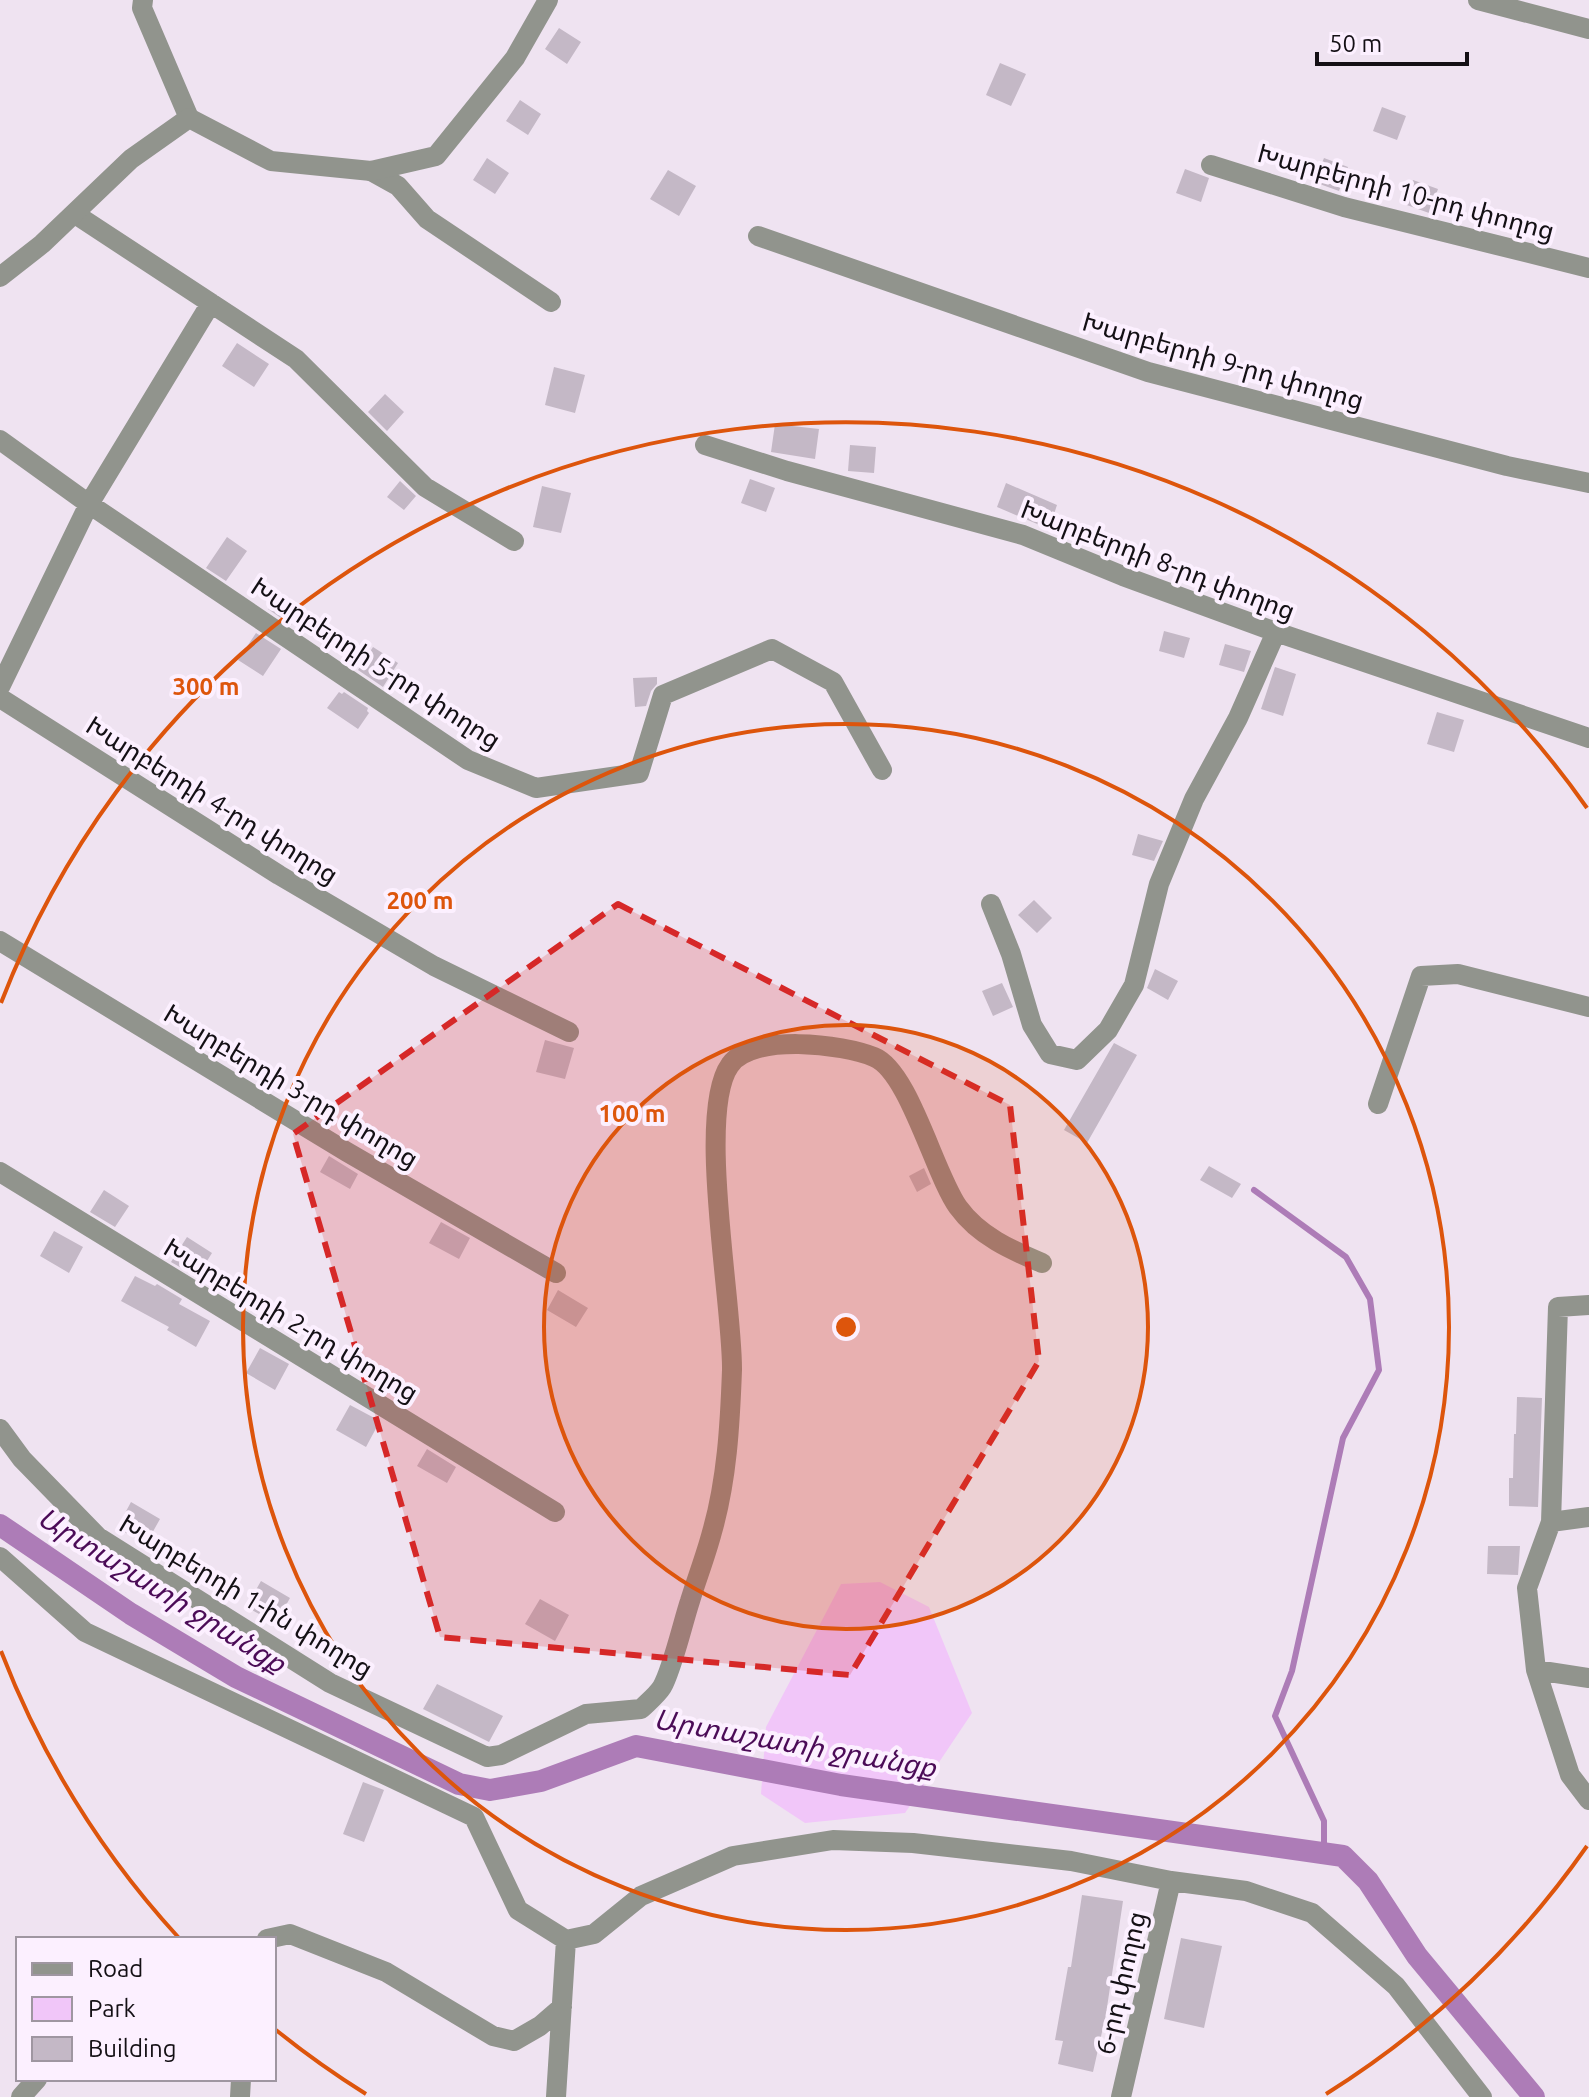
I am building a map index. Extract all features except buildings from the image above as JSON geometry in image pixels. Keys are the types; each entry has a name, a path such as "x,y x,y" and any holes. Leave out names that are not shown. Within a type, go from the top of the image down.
{"street":[{"path":"143,0 142,8 189,118 271,161 371,171 436,156 515,58 548,0"},
{"path":"1478,0 1589,29"},
{"path":"0,277 42,244 131,159 189,118"},
{"name":"Խարբերդի 10-րդ փողոց","path":"1211,165 1344,207 1589,268"},
{"path":"371,171 398,186 427,219 551,302"},
{"path":"75,214 296,359 425,487 514,541"},
{"name":"Խարբերդի 9-րդ փողոց","path":"758,236 1148,372 1507,466 1589,483"},
{"path":"0,687 89,504 211,303"},
{"name":"Խարբերդի 5-րդ փողոց","path":"0,440 89,504 468,760 536,788 639,773 663,695 772,649 833,682 882,770"},
{"name":"Խարբերդի 8-րդ փողոց","path":"705,445 787,471 1023,535 1123,576 1276,632 1589,738"},
{"path":"991,904 1011,954 1032,1025 1050,1054 1077,1060 1108,1030 1134,985 1165,870 1194,799 1238,718 1276,632"},
{"name":"Խարբերդի 4-րդ փողոց","path":"0,698 279,875 421,958 569,1032"},
{"name":"Խարբերդի 3-րդ փողոց","path":"0,941 347,1152 556,1273"},
{"path":"1378,1104 1421,976 1458,974 1589,1007"},
{"name":"Խարբերդի 1-ին փողոց","path":"0,1429 22,1459 98,1537 330,1683 487,1757 501,1755 586,1714 637,1711 662,1687 713,1529 725,1462 732,1365 716,1140 720,1087 730,1063 756,1050 788,1043 871,1055 884,1061 898,1078 937,1167 959,1208 989,1237 1012,1251 1042,1263"},
{"name":"Խարբերդի 2-րդ փողոց","path":"0,1172 555,1512"},
{"path":"1589,1305 1558,1307 1551,1522 1527,1588 1536,1670 1570,1775 1589,1800"},
{"path":"1551,1522 1589,1517"},
{"path":"0,1557 85,1632 474,1817 518,1910 566,1940 594,1934 641,1896 733,1856 833,1840 913,1843 1071,1861 1171,1881 1246,1891 1312,1913 1396,1986 1481,2097"},
{"path":"1536,1670 1589,1678"},
{"name":"6-րդ փողոց","path":"1121,2097 1171,1881"},
{"path":"276,1937 290,1934 386,1972 493,2036 514,2041 540,2026 562,2007"},
{"path":"556,2097 566,1940"},
{"path":"21,2097 35,2081"}],"highlighted area":[{"path":"618,904 1010,1105 1039,1361 850,1675 440,1637 293,1134"}],"green space":[{"path":"880,1582 929,1607 972,1713 905,1813 805,1823 761,1794 766,1727 841,1584"}],"waterway":[{"path":"1254,1190 1346,1257 1370,1299 1379,1370 1343,1438 1292,1671 1275,1716 1324,1821 1324,1853"},
{"name":"Արտաշատի ջրանցք","path":"0,1525 131,1614 236,1677 459,1784 490,1790 541,1781 636,1746 841,1785 1343,1856 1368,1881 1417,1956 1534,2097"}]}
